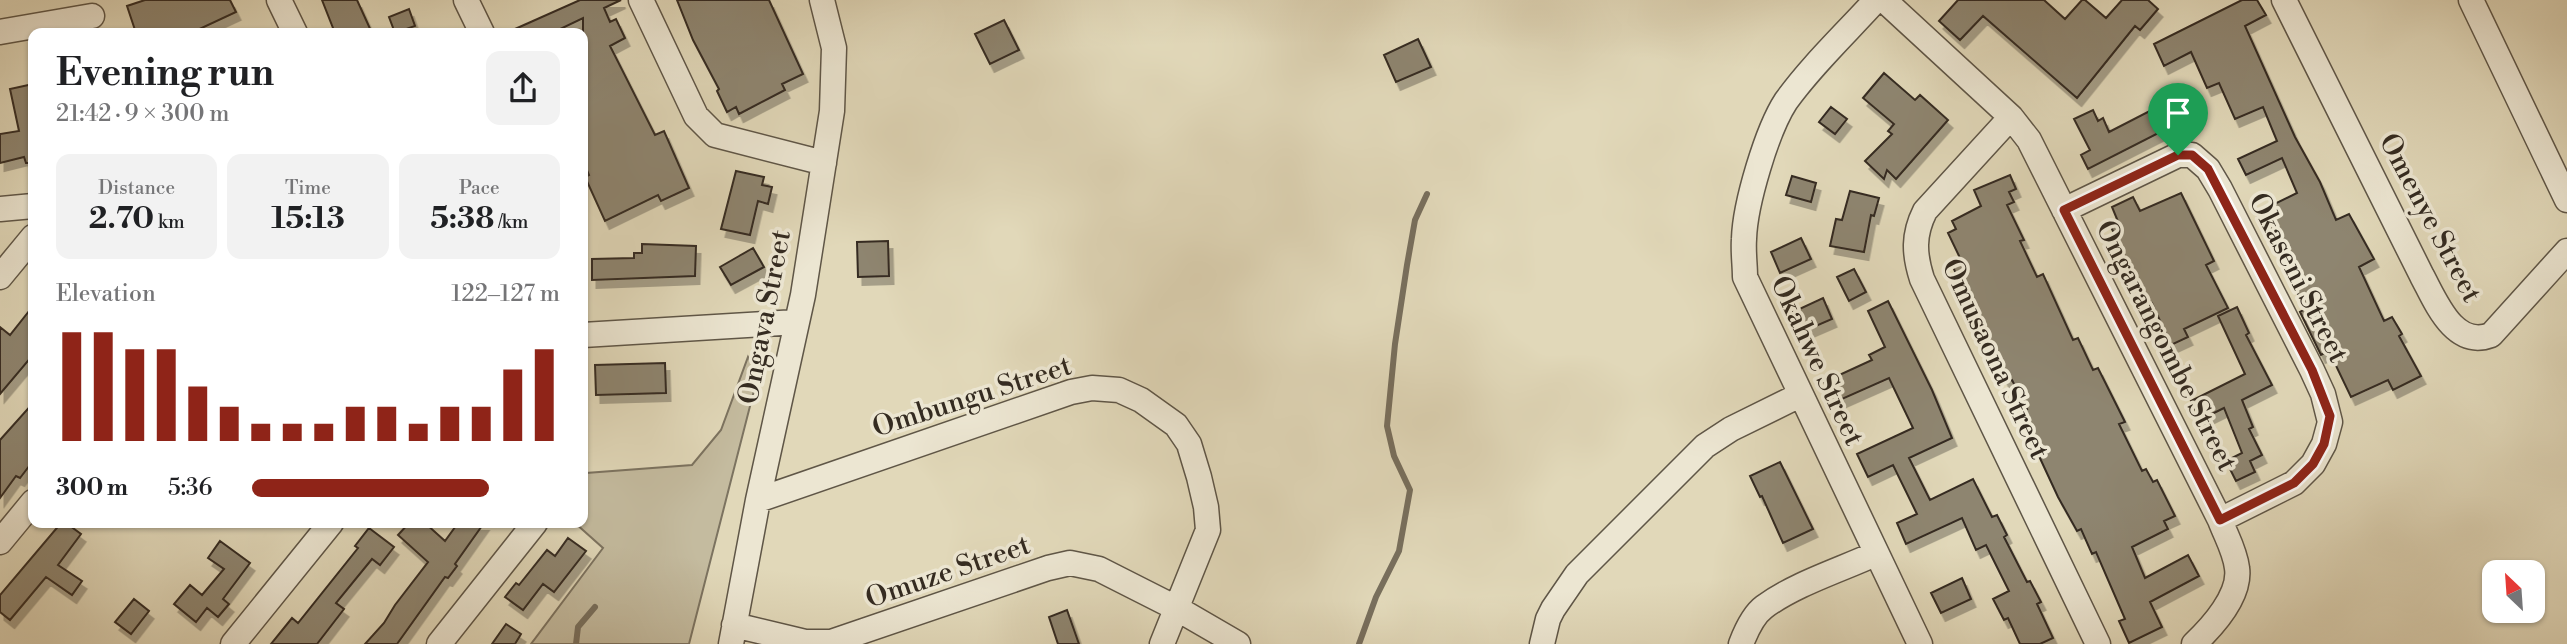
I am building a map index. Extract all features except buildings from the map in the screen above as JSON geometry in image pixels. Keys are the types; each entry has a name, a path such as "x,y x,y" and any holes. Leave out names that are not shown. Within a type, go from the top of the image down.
{"street":[{"path":"279,0 293,28"},
{"path":"466,0 480,28"},
{"path":"641,0 696,116 704,126 715,135 824,163"},
{"name":"Ongava Street","path":"732,635 797,322 832,111 834,48 822,0"},
{"name":"Okahwe Street","path":"1876,0 1784,104 1759,165 1744,237 1745,277 1920,644"},
{"name":"Ongarangombe Street","path":"1884,0 2011,117 2029,140 2220,520 2234,552 2238,571 2234,591 2194,644"},
{"name":"Omenye Street","path":"2284,0 2422,276 2443,314 2459,331 2470,337 2491,335 2567,251"},
{"path":"2470,0 2567,200"},
{"path":"0,32 92,16"},
{"name":"Omusaona Street","path":"2011,117 1924,211 1917,225 1915,258 1922,279 2098,644"},
{"name":"Okaseni Street","path":"2064,210 2165,160 2178,155 2192,155 2208,169 2220,189 2312,370 2330,416 2324,444 2313,464 2294,483 2220,520"},
{"path":"0,209 28,206"},
{"path":"0,277 28,243"},
{"path":"588,335 797,322"},
{"name":"Ombungu Street","path":"758,500 1071,393 1092,388 1119,390 1141,400 1176,425 1189,444 1206,507 1208,530 1163,644"},
{"path":"1542,644 1553,609 1577,574 1705,446 1731,429 1800,396"},
{"path":"0,542 28,508"},
{"path":"233,644 327,528"},
{"path":"439,644 531,528"},
{"path":"1741,644 1748,626 1762,608 1875,554"},
{"name":"Omuze Street","path":"732,635 831,642 1048,568 1070,563 1098,569 1176,608 1238,644"}],"shaded area":[{"path":"748,357 758,375 689,644 531,644 603,548 581,528 588,528 588,473 692,465 721,430"}],"waterway":[{"path":"1359,644 1376,597 1399,551 1410,490 1394,456 1387,426 1395,344 1407,265 1415,220 1427,194"},
{"path":"576,644 578,627 595,607"}],"route":[{"path":"2178,155 2192,155 2208,169 2220,189 2312,370 2330,416 2324,444 2313,464 2294,483 2220,520 2064,210 2178,155"}]}
